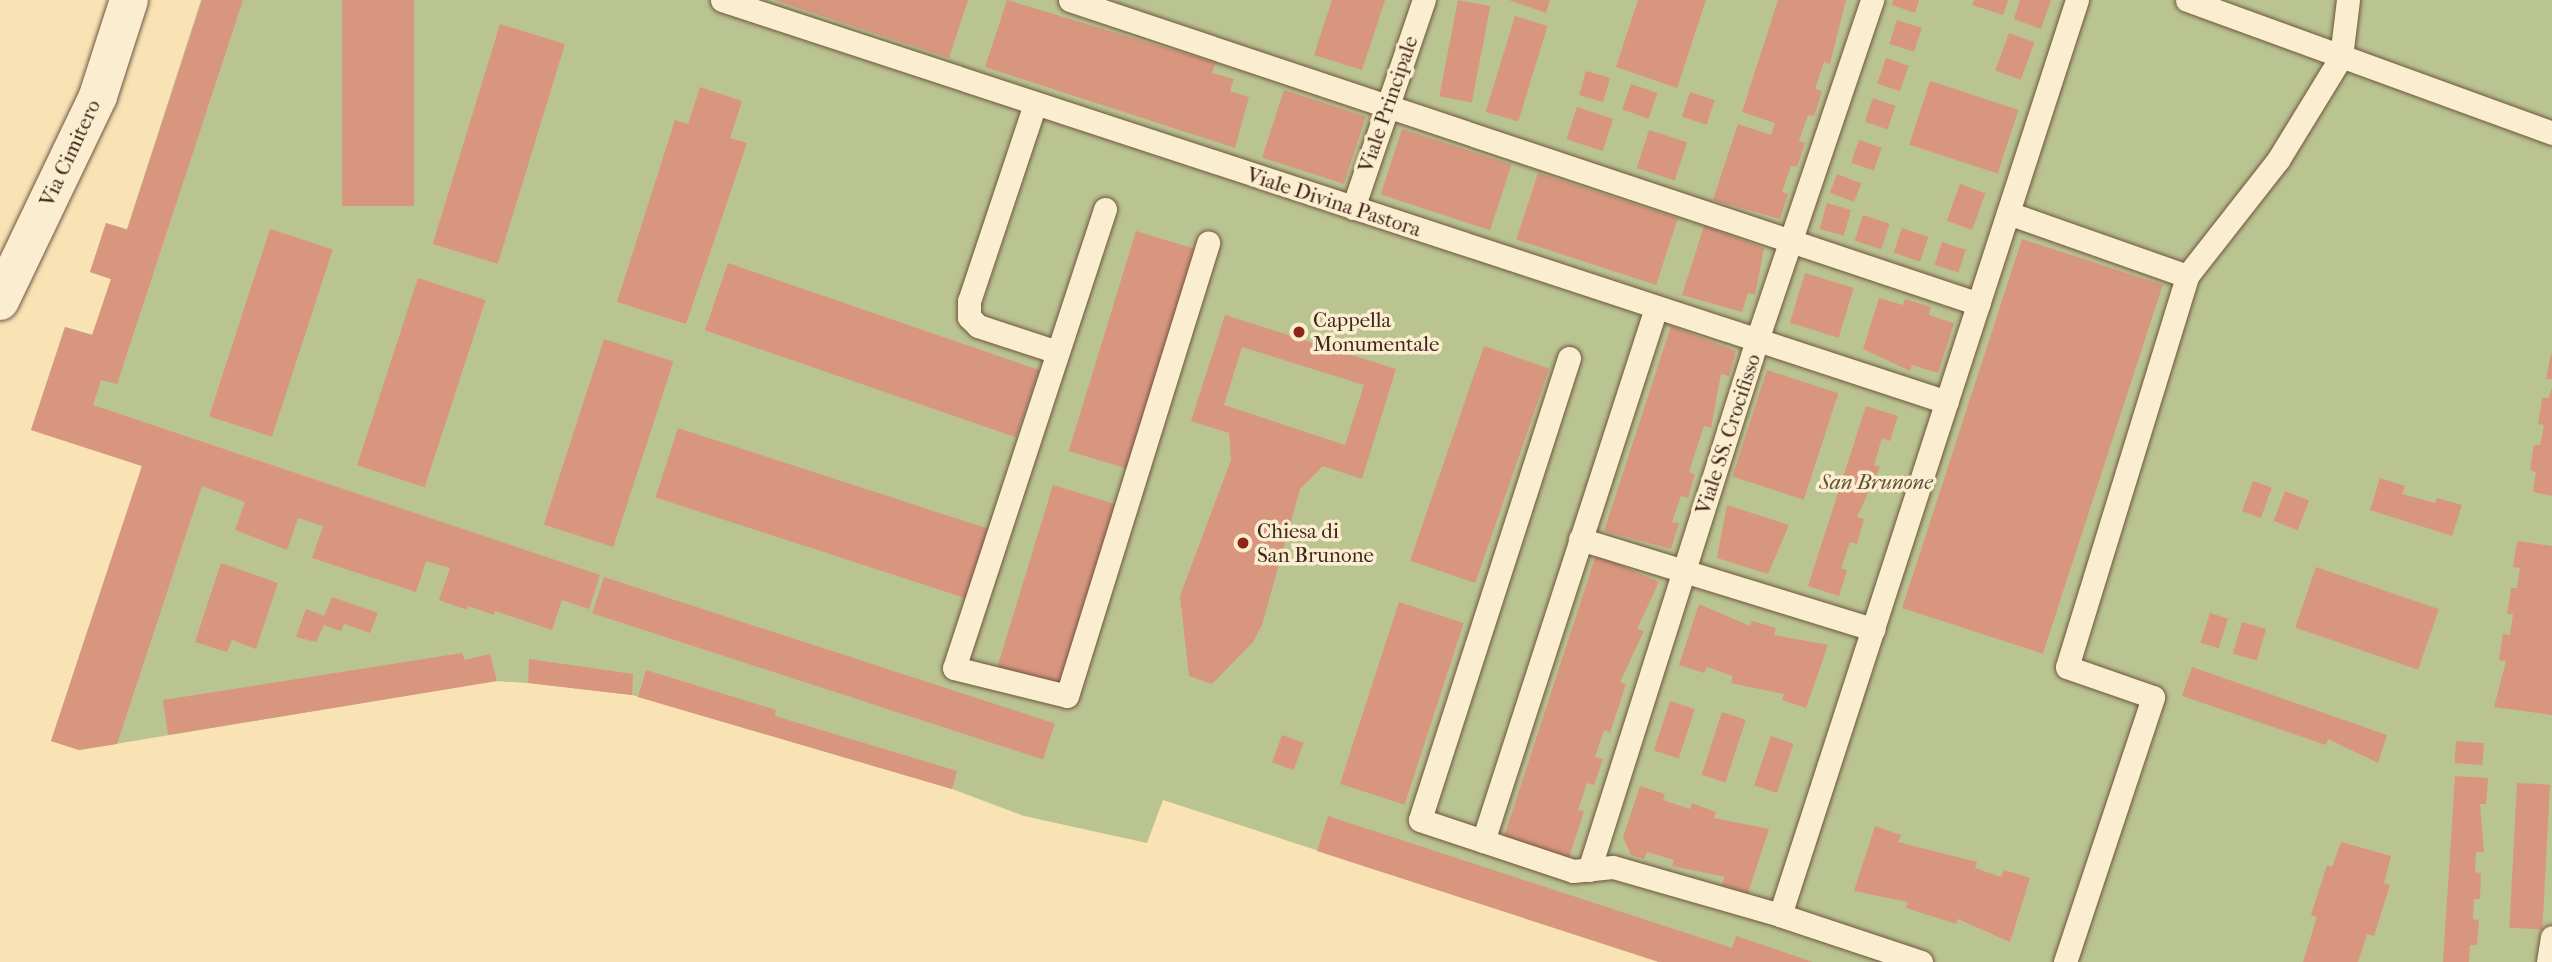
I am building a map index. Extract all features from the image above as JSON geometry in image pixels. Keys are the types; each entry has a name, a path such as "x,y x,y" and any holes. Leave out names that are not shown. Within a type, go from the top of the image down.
{"street":[{"name":"Via Cimitero","path":"0,300 98,96 129,0"}],"lane":[{"name":"Viale Divina Pastora","path":"722,0 1947,402"},
{"path":"1070,0 1979,304"},
{"name":"Viale Principale","path":"1353,208 1424,0"},
{"name":"Viale SS. Crocifisso","path":"1589,870 1757,340 1872,0"},
{"path":"1780,915 2077,0"},
{"path":"2187,0 2552,132"},
{"path":"2065,962 2153,697 2067,667 2187,276 2278,159 2341,57 2348,0"},
{"path":"1035,104 969,301 969,317 978,326 1057,352"},
{"path":"1105,209 954,667 1067,696 1208,242"},
{"path":"2008,214 2187,276"},
{"path":"1483,841 1656,307"},
{"path":"1569,358 1420,820 1573,871 1613,867 1780,915 1921,962"},
{"path":"1580,539 1873,629"},
{"path":"2548,962 2552,937"}],"green space":[{"name":"San Brunone","path":"201,0 2552,0 2552,962 1659,962 1163,800 1147,843 1024,816 952,789 632,695 528,683 496,681 79,750 51,741 142,466 31,430 65,327 93,335 111,279 90,272 106,223 127,229"}],"building":[{"path":"202,0 243,0 117,384 101,380 93,405 600,575 589,609 562,600 552,630 495,611 494,615 468,606 467,610 439,600 450,568 426,561 416,592 312,558 323,526 298,518 287,550 235,530 245,502 202,486 117,744 79,750 51,741 142,466 31,430 65,327 92,335 111,279 90,272 106,223 127,230"},
{"path":"342,0 414,0 414,206 342,206"},
{"path":"774,0 968,0 949,58"},
{"path":"1007,0 1216,63 1212,73 1234,79 1230,91 1249,97 1235,148 985,67"},
{"path":"1332,0 1385,0 1362,70 1314,55"},
{"path":"1458,0 1490,6 1472,102 1439,96"},
{"path":"1509,0 1550,0 1546,13"},
{"path":"1638,0 1706,0 1677,88 1616,67"},
{"path":"1778,0 1846,0 1830,64 1824,62 1815,89 1822,91 1814,116 1808,115 1799,141 1805,143 1797,167 1791,166 1782,192 1788,194 1780,219 1713,200 1738,124 1771,135 1775,123 1742,112"},
{"path":"1893,0 1919,0 1915,13 1892,5"},
{"path":"1974,0 2008,0 2003,15 1972,5"},
{"path":"2020,0 2051,0 2041,29 2014,19"},
{"path":"1515,16 1548,26 1518,122 1486,112"},
{"path":"1897,20 1922,28 1914,52 1889,44"},
{"path":"500,24 565,44 498,264 433,244"},
{"path":"2009,33 2034,42 2021,80 1995,71"},
{"path":"1886,58 1909,66 1900,91 1877,84"},
{"path":"1586,71 1610,78 1603,102 1579,95"},
{"path":"1930,81 2018,110 1998,173 1909,145"},
{"path":"1631,84 1657,93 1649,119 1622,110"},
{"path":"700,87 742,101 730,138 747,143 686,324 617,302 675,120 688,124"},
{"path":"1284,90 1366,117 1344,184 1262,158"},
{"path":"1690,92 1715,100 1707,125 1682,117"},
{"path":"1873,98 1896,106 1888,129 1865,122"},
{"path":"1577,107 1613,119 1603,151 1566,139"},
{"path":"1402,129 1511,165 1490,230 1381,195"},
{"path":"1649,130 1687,142 1675,180 1637,168"},
{"path":"1859,140 1882,148 1874,171 1851,163"},
{"path":"1538,173 1678,218 1656,285 1516,240"},
{"path":"1837,174 1861,183 1854,202 1830,193"},
{"path":"1960,184 1985,193 1972,230 1947,221"},
{"path":"1827,203 1851,210 1844,236 1820,229"},
{"path":"1863,215 1890,224 1881,249 1855,241"},
{"path":"1704,226 1764,248 1755,295 1748,293 1742,312 1682,295"},
{"path":"1902,228 1928,237 1920,262 1894,253"},
{"path":"270,229 333,249 272,437 209,416"},
{"path":"1136,231 1200,251 1133,471 1069,451"},
{"path":"2022,239 2163,285 2043,654 1902,608"},
{"path":"1942,242 1966,250 1958,273 1935,265"},
{"path":"728,263 1039,370 1016,437 705,330"},
{"path":"1805,273 1854,288 1839,338 1790,323"},
{"path":"418,278 486,300 425,487 357,465"},
{"path":"1879,298 1903,305 1905,299 1931,307 1929,315 1954,323 1938,373 1912,365 1910,371 1863,349"},
{"name":"Chiesa di San Brunone","path":"1225,315 1396,369 1362,479 1323,466 1300,489 1262,625 1253,642 1212,684 1189,676 1180,596 1231,460 1229,433 1191,421","holes":["1242,347 1364,385 1345,445 1224,405"]},
{"path":"1671,326 1736,351 1729,376 1721,374 1711,428 1704,426 1689,472 1695,474 1688,498 1681,496 1672,522 1679,523 1671,549 1604,531"},
{"path":"604,339 673,362 613,547 544,524"},
{"path":"1484,346 1549,368 1475,583 1410,561"},
{"path":"2551,354 2552,379 2546,379"},
{"path":"1767,370 1838,393 1804,500 1732,477"},
{"path":"2551,389 2552,496 2533,492 2536,472 2530,470 2534,445 2540,445 2544,425 2538,424 2542,398 2549,398"},
{"path":"1866,406 1898,416 1890,441 1882,438 1874,465 1880,467 1857,517 1864,519 1857,544 1850,542 1841,568 1847,570 1839,596 1808,586"},
{"path":"678,428 990,529 967,599 655,497"},
{"path":"2380,478 2405,486 2402,494 2435,503 2437,498 2462,505 2452,536 2370,510"},
{"path":"2253,481 2272,488 2261,518 2242,511"},
{"path":"1053,485 1123,506 1066,694 996,672"},
{"path":"2285,491 2309,500 2298,530 2274,521"},
{"path":"1727,505 1789,525 1768,574 1717,558"},
{"path":"2517,541 2552,546 2552,715 2494,707 2506,661 2499,660 2503,634 2510,635 2513,614 2507,614 2511,588 2517,588 2520,568 2513,567"},
{"path":"1596,555 1659,582 1637,629 1644,631 1620,682 1626,684 1610,733 1604,730 1595,757 1603,759 1594,785 1587,783 1578,810 1584,811 1569,858 1504,837"},
{"path":"221,563 278,583 256,649 232,640 227,652 195,642"},
{"path":"2316,567 2439,609 2418,670 2295,628"},
{"path":"604,577 1055,723 1043,760 592,613"},
{"path":"332,597 378,613 370,633 344,624 341,631 324,625 316,642 296,637 306,609 324,616"},
{"path":"1399,602 1464,623 1405,805 1340,784"},
{"path":"1699,604 1750,626 1752,621 1776,628 1774,635 1828,645 1806,708 1782,700 1784,694 1731,683 1733,676 1707,667 1704,673 1679,665"},
{"path":"2210,613 2228,619 2218,648 2200,642"},
{"path":"2242,622 2266,629 2257,661 2233,654"},
{"path":"462,653 465,660 490,654 497,681 168,735 163,700"},
{"path":"529,659 633,674 632,695 528,683"},
{"path":"2192,667 2387,735 2378,763 2328,739 2326,745 2182,696"},
{"path":"646,670 776,710 775,716 957,771 952,789 638,697"},
{"path":"1670,701 1695,709 1679,758 1654,750"},
{"path":"1722,712 1746,720 1725,782 1702,775"},
{"path":"1282,735 1304,743 1294,770 1272,762"},
{"path":"1771,736 1794,744 1777,793 1754,785"},
{"path":"2456,741 2484,743 2482,765 2454,763"},
{"path":"2455,776 2488,778 2486,804 2480,804 2484,852 2476,852 2475,872 2481,873 2480,899 2474,899 2473,919 2479,920 2477,945 2470,945 2469,962 2443,962"},
{"path":"2517,783 2550,785 2542,930 2509,928"},
{"path":"1640,786 1665,794 1663,800 1690,809 1692,803 1716,812 1714,818 1769,829 1748,893 1722,885 1725,877 1672,866 1674,860 1647,852 1644,859 1631,855 1623,837"},
{"path":"1328,816 1732,948 1736,936 1813,962 1659,962 1317,851"},
{"path":"1875,826 1901,835 1898,842 1977,862 1975,868 2001,877 2004,870 2030,878 2010,942 1958,919 1956,924 1906,908 1908,902 1854,891"},
{"path":"2341,842 2391,856 2384,883 2390,885 2374,936 2367,934 2358,962 2303,962 2317,917 2311,915 2327,865 2332,867"}],"place":[{"name":"Cappella Monumentale","path":"1299,332"},
{"name":"Chiesa di San Brunone","path":"1243,543"}]}
